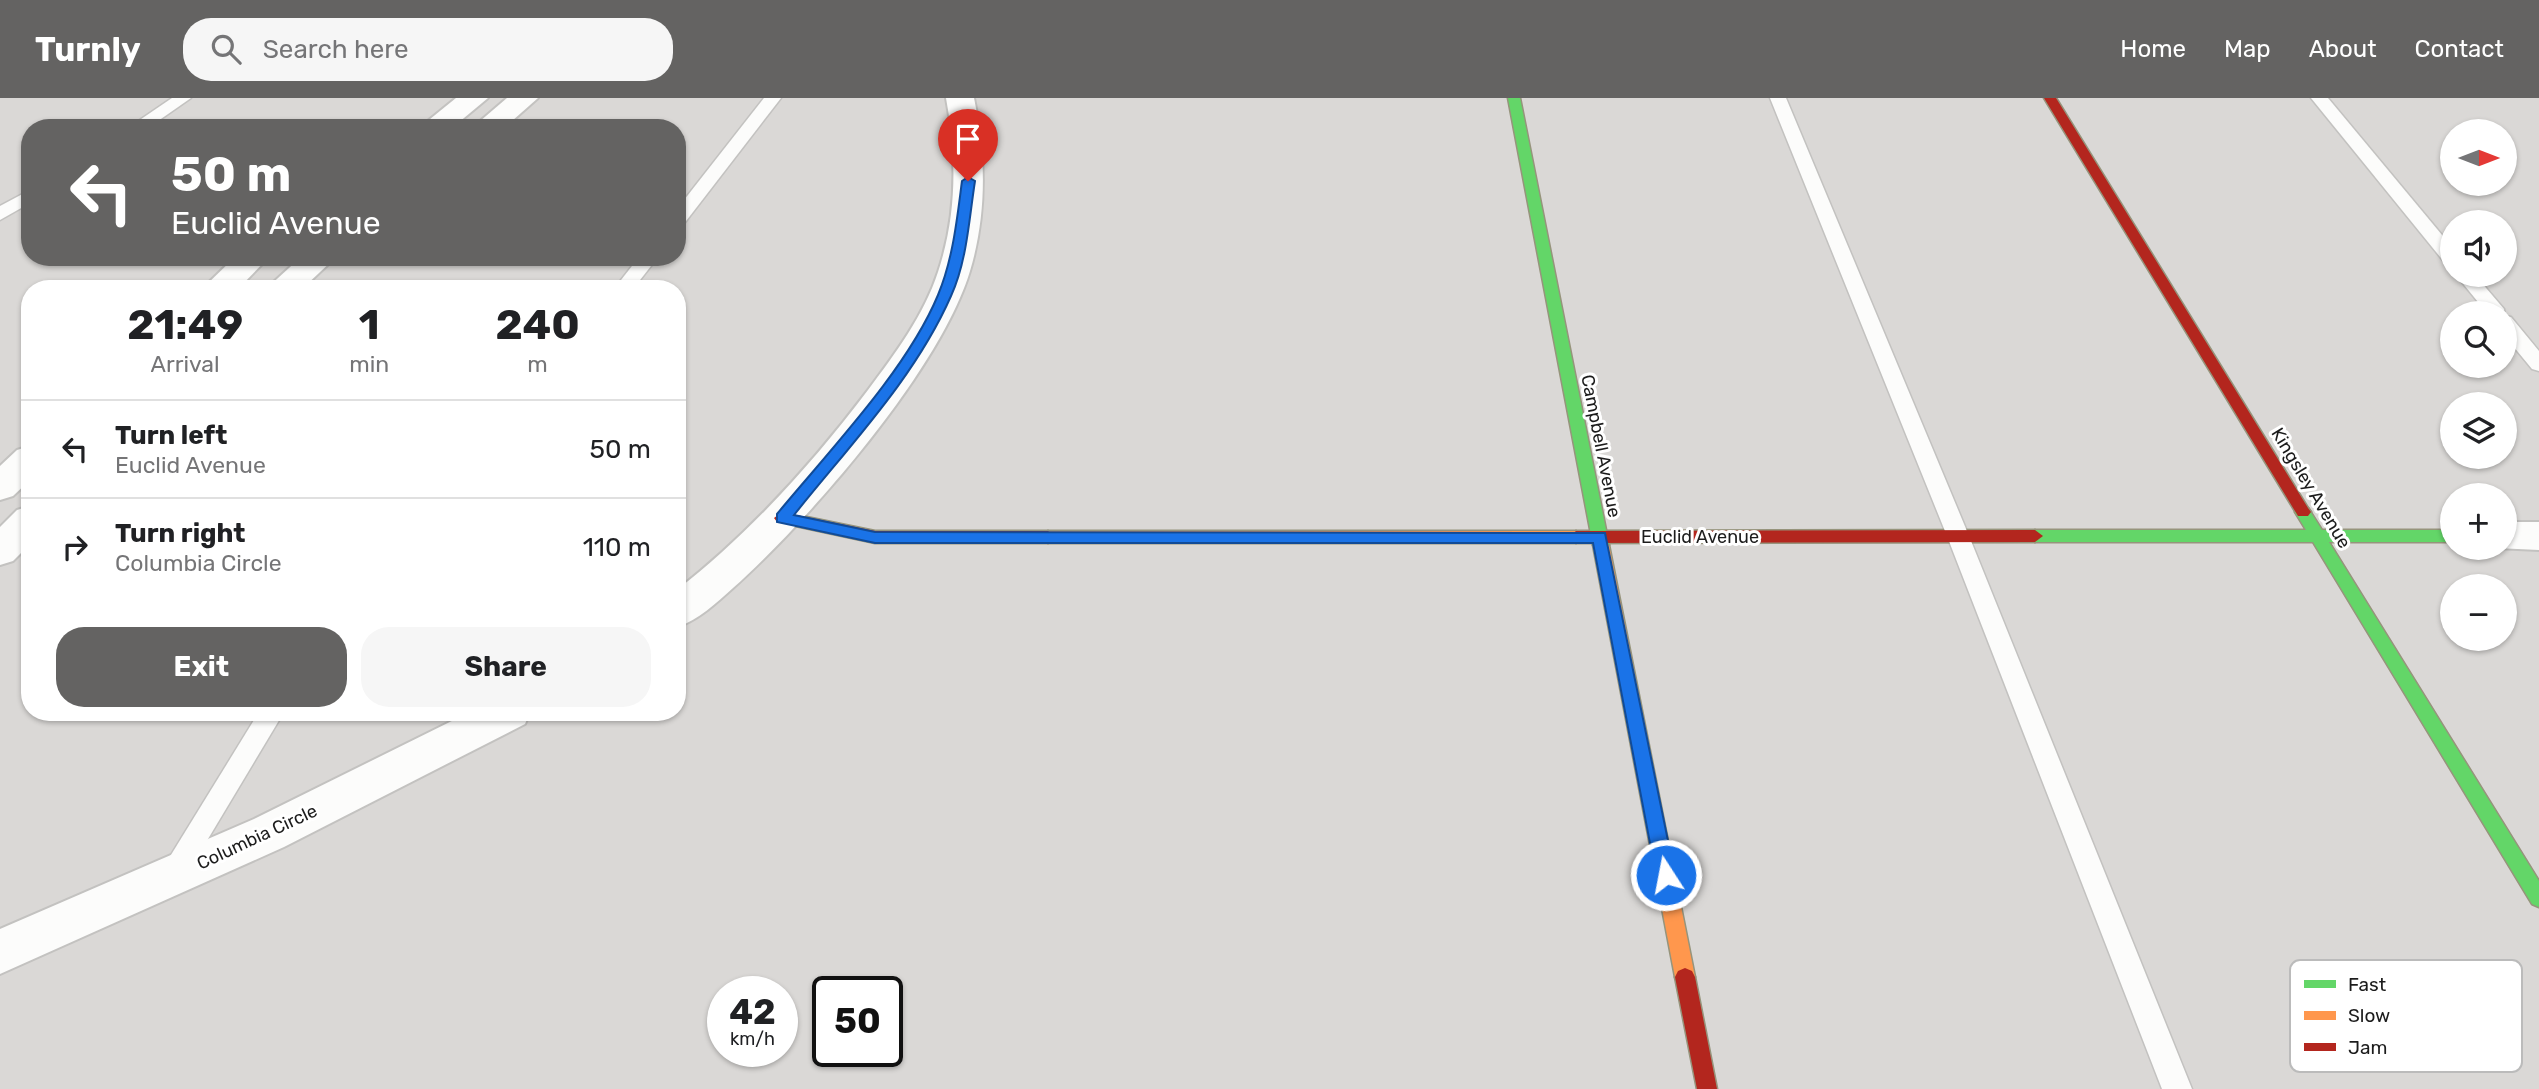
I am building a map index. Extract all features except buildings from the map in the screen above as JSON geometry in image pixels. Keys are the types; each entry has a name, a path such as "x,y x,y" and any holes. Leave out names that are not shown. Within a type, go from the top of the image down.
{"street":[{"path":"445,119 474,98"},
{"path":"497,119 524,98"},
{"path":"686,605 728,574 782,518 880,398 910,355 945,296 968,200 969,161 960,98"},
{"name":"Campbell Avenue","path":"1514,98 1707,1089"},
{"name":"Kingsley Avenue","path":"2050,98 2539,898"},
{"path":"228,280 244,266"},
{"path":"293,280 310,266"},
{"path":"0,487 21,467"},
{"name":"Euclid Avenue","path":"782,518 875,537 2440,536"},
{"path":"0,551 21,529"},
{"path":"2517,536 2539,536"},
{"name":"Columbia Circle","path":"0,952 269,833 492,721"}],"lane":[{"path":"150,119 183,98"},
{"path":"686,209 773,98"},
{"path":"1778,98 1958,536 2177,1089"},
{"path":"2319,98 2440,244"},
{"path":"0,214 21,201"},
{"path":"630,280 642,266"},
{"path":"2475,287 2487,301"},
{"path":"2517,338 2539,364"},
{"path":"172,877 267,721"}],"shaded area":[{"path":"0,98 2539,98 2539,1089 0,1089"}],"traffic: fast":[{"path":"1514,98 1601,545"},
{"path":"2303,512 2539,898"},
{"path":"2035,536 2440,536"}],"traffic: slow":[{"path":"1048,537 1576,537"},
{"path":"1601,545 1685,977"}],"traffic: jam":[{"path":"2050,98 2303,512"},
{"path":"782,518 875,537 1048,537"},
{"path":"1576,537 2035,536"},
{"path":"1685,977 1707,1089"}],"route":[{"path":"968,181 968,200 958,250 945,296 910,355 880,398 833,460 782,518 875,537 1599,537 1666,875"}]}
